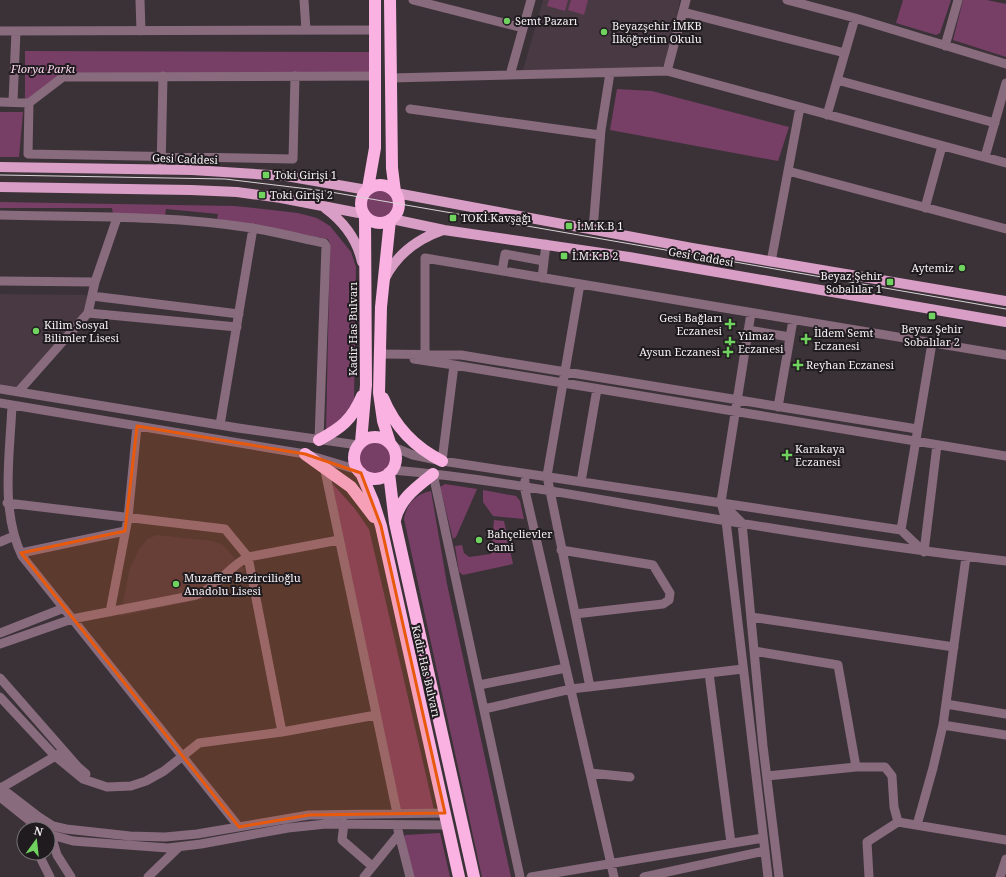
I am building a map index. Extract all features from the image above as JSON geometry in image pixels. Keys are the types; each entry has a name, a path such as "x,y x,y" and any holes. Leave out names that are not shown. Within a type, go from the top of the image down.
{"highway":[{"path":"368,189 375,148 375,0"},
{"path":"390,0 392,168 396,192 399,200 399,209 391,220 383,284 380,388 383,420 392,445 396,457 391,472 375,479 360,471 354,460 360,444 376,437 392,445"},
{"path":"391,220 376,222 364,215 361,203 363,195 368,189 380,184 388,186 396,192"},
{"name":"Kadir Has Bulvarı","path":"360,444 366,385 366,276 364,215"},
{"path":"319,440 337,429 352,416 366,385"},
{"path":"380,388 389,412 404,434 420,448 442,461"},
{"path":"305,454 344,480 358,494 371,512 383,535"},
{"name":"Kadir Has Bulvarı","path":"360,471 373,501 383,535 459,877"},
{"name":"Kadir Has Bulvarı","path":"391,472 395,523 474,877"},
{"path":"395,523 403,500 433,474"}],"main road":[{"name":"Gesi Caddesi","path":"0,167 161,170 286,176 368,189"},
{"path":"0,187 214,191 262,195 364,215"},
{"name":"Gesi Caddesi","path":"396,192 593,230 771,262 1006,301"},
{"path":"323,207 338,218 353,237 360,252 366,276"},
{"name":"Gesi Caddesi","path":"391,220 444,230 546,244 1006,322"},
{"path":"383,284 395,262 409,248 421,239 444,230"}],"street":[{"path":"140,0 140,31"},
{"path":"304,0 306,30"},
{"path":"413,0 449,4 523,28"},
{"path":"510,75 531,0"},
{"path":"667,71 686,0"},
{"path":"787,0 855,18 1006,64"},
{"path":"945,46 958,0"},
{"path":"683,12 844,53"},
{"path":"827,115 855,18"},
{"path":"0,31 375,30"},
{"path":"13,102 16,31"},
{"path":"390,78 667,71 1006,163"},
{"path":"593,230 600,135 610,73"},
{"path":"161,170 164,76"},
{"path":"29,102 28,154 293,159 295,76"},
{"path":"0,102 29,102 63,77 375,76"},
{"path":"837,80 995,123"},
{"path":"985,158 1006,83"},
{"path":"771,262 800,107"},
{"path":"410,109 600,135"},
{"path":"925,208 942,146"},
{"path":"788,171 1006,229"},
{"path":"0,215 181,221 253,228 324,243 326,246 319,440"},
{"path":"18,392 88,313 95,282 117,218"},
{"path":"220,425 253,228"},
{"path":"542,278 546,244"},
{"path":"502,271 504,254 544,261"},
{"path":"424,354 425,258 1006,355"},
{"path":"0,281 95,282"},
{"path":"580,284 547,476 548,490 590,687"},
{"path":"92,296 239,314"},
{"path":"88,313 237,328"},
{"path":"751,313 721,502 726,521 768,877"},
{"path":"778,407 793,320"},
{"path":"748,330 790,337"},
{"path":"901,530 932,343"},
{"path":"380,354 461,355 917,429"},
{"path":"380,354 1006,456"},
{"path":"442,461 454,365"},
{"path":"0,389 220,425 319,440 360,444"},
{"path":"581,482 597,389"},
{"path":"0,403 305,454 360,471"},
{"path":"12,405 4,494 14,536 21,553 72,619 240,827"},
{"path":"110,612 128,518 137,426"},
{"path":"392,445 414,455 442,461 901,530 924,552"},
{"path":"924,552 937,445"},
{"path":"324,466 397,813"},
{"path":"391,472 433,474 524,486 742,524 924,552 1006,561"},
{"path":"525,473 524,486 614,877"},
{"path":"433,474 520,877"},
{"path":"721,502 742,524 767,776 779,877"},
{"path":"7,503 225,529 248,557 282,732"},
{"path":"21,553 125,531"},
{"path":"0,542 14,536"},
{"path":"0,644 72,619 196,595 213,586 236,563 248,557 339,540"},
{"path":"561,550 653,565 670,593 669,600 663,604 574,614"},
{"path":"917,825 932,773 943,725 966,556"},
{"path":"0,633 64,608"},
{"path":"751,617 954,647"},
{"path":"754,651 838,665 856,767"},
{"path":"479,685 566,668"},
{"path":"484,709 571,689 743,669"},
{"path":"709,673 731,843"},
{"path":"0,678 78,767 89,776 98,780 112,782 130,781 144,776 199,743 282,732 376,715"},
{"path":"0,697 55,756 83,779 107,787 138,784 164,771 181,754"},
{"path":"946,704 1006,714"},
{"path":"943,725 1006,735"},
{"path":"64,751 1,787 43,820 66,829 130,836 160,837 197,834 309,815 397,813 446,819"},
{"path":"767,776 856,767 882,767 889,770 892,776 894,807 898,822"},
{"path":"590,773 630,777"},
{"path":"0,797 29,821"},
{"path":"56,836 73,841 145,847 179,847 288,828 344,823 396,824 446,819"},
{"path":"869,877 867,842 898,822 1006,840"},
{"path":"344,823 342,840 372,866"},
{"path":"396,824 410,877"},
{"path":"364,877 399,834"},
{"path":"531,877 763,838"},
{"path":"148,877 179,847"},
{"path":"644,877 765,851"},
{"path":"56,852 71,877"},
{"path":"1000,877 1006,859"},
{"path":"42,861 50,877"}],"highlighted area":[{"path":"137,426 305,454 361,473 381,526 445,813 309,815 239,827 21,553 125,531"}],"shaded area":[{"name":"Beyazşehir İMKB İlköğretim Okulu","path":"543,0 680,0 667,62 659,68 523,70"},
{"name":"Kilim Sosyal Bilimler Lisesi","path":"0,294 86,295 89,301 84,318 17,389 0,386"},
{"name":"Muzaffer Bezircilioğlu Anadolu Lisesi","path":"157,535 212,541 223,545 245,570 203,599 120,616 130,568 139,550 147,539"}],"green space":[{"path":"549,0 568,0 565,11 547,6"},
{"path":"571,0 588,0 584,15 568,10"},
{"path":"903,0 951,0 940,33 936,35 896,23"},
{"path":"963,0 987,0 1006,4 1006,57 953,40"},
{"name":"Florya Parkı","path":"25,51 370,52 370,78 62,78 25,105"},
{"path":"617,89 652,91 789,127 778,161 610,130"},
{"path":"0,112 23,112 19,157 0,157"},
{"path":"380,190 390,194 394,204 390,214 380,218 370,214 366,204 370,194"},
{"path":"0,202 235,206 298,213 317,218 330,226 351,252 356,267 354,400 348,413 326,432 330,244 328,239 217,219 218,214 166,209 165,216 113,214 112,208 0,208"},
{"path":"375,442 381,443 388,449 391,458 390,464 384,471 375,474 369,473 362,467 359,458 360,452 366,445"},
{"path":"332,483 355,509 369,529 434,810 399,810"},
{"path":"445,484 477,489 456,537 453,539 440,487"},
{"path":"483,490 516,496 520,501 524,519 493,516 483,502"},
{"path":"431,491 447,584 511,877 482,877 404,519 407,508 413,500 421,494"},
{"path":"494,520 504,521 513,564 463,575 459,572 455,546 462,545 464,553 469,557 491,554"},
{"path":"440,833 450,877 414,877 404,839 405,835"}],"tram line":[{"path":"0,175 225,179 325,191 1006,309"}],"place":[{"name":"Semt Pazarı","path":"507,21"},
{"name":"Beyazşehir İMKB İlköğretim Okulu","path":"604,32"},
{"name":"Toki Girişi 1","path":"266,175"},
{"name":"Toki Girişi 2","path":"262,195"},
{"name":"TOKİ Kavşağı","path":"453,218"},
{"name":"İ.M.K.B 1","path":"569,226"},
{"name":"İ.M.K.B 2","path":"564,256"},
{"name":"Aytemiz","path":"962,268"},
{"name":"Beyaz Şehir Sobalılar 1","path":"890,282"},
{"name":"Beyaz Şehir Sobalılar 2","path":"932,316"},
{"name":"Gesi Bağları Eczanesi","path":"730,324"},
{"name":"Kilim Sosyal Bilimler Lisesi","path":"36,331"},
{"name":"İldem Semt Eczanesi","path":"806,339"},
{"name":"Yılmaz Eczanesi","path":"730,342"},
{"name":"Aysun Eczanesi","path":"728,352"},
{"name":"Reyhan Eczanesi","path":"798,365"},
{"name":"Karakaya Eczanesi","path":"787,455"},
{"name":"Bahçelievler Cami","path":"479,540"},
{"name":"Muzaffer Bezircilioğlu Anadolu Lisesi","path":"176,584"}]}
